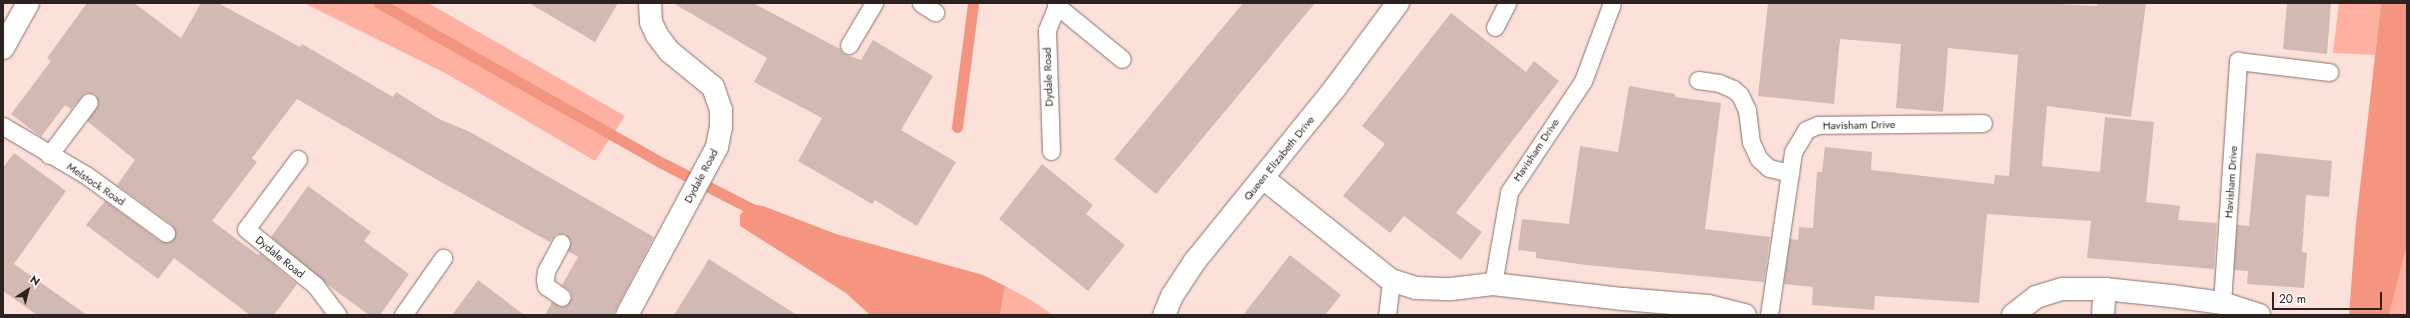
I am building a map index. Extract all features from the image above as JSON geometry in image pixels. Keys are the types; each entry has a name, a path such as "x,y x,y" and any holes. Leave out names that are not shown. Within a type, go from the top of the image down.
{"street":[{"path":"3,48 28,3"},
{"name":"Dydale Road","path":"627,315 717,147 721,127 717,94 707,79 669,51 657,35 651,22 650,3"},
{"name":"Queen Elizabeth Drive","path":"1164,315 1181,282 1195,261 1263,178 1398,3"},
{"path":"1263,178 1391,280 1416,288 1451,289 1493,284 1623,299 1708,306 1745,315"},
{"path":"2013,315 2036,297 2063,289 2105,289 2222,303 2259,315"},
{"path":"2103,315 2105,289"}],"lane":[{"path":"849,45 874,3"},
{"path":"1495,27 1507,3"},
{"name":"Havisham Drive","path":"1493,284 1509,192 1583,81 1612,3"},
{"name":"Dydale Road","path":"1051,151 1046,44 1050,19 1057,4 1122,59"},
{"name":"Havisham Drive","path":"2222,303 2238,61 2328,72"},
{"path":"1698,80 1719,83 1733,89 1740,95 1746,110 1751,142 1759,160 1769,168 1790,173"},
{"path":"49,155 89,102"},
{"name":"Havisham Drive","path":"1769,315 1792,152 1806,130 1818,125 1983,123"},
{"name":"Melstock Road","path":"3,126 49,155 86,175 166,233"},
{"name":"Dydale Road","path":"298,159 246,229 316,285 338,315"},
{"path":"561,243 546,271 545,279 546,286 562,296"},
{"path":"403,315 443,258"},
{"path":"1387,315 1391,280"}],"shaded area":[{"path":"304,3 428,3 625,116 595,161 447,74"},
{"path":"2339,3 2381,3 2375,55 2333,53"},
{"path":"2381,3 2407,3 2407,245 2389,315 2349,315 2356,223"},
{"path":"750,204 763,206 836,234 983,275 1005,286 1000,315 870,315 846,293 740,226 740,215"},
{"path":"2407,245 2407,315 2389,315"},
{"path":"1005,286 1031,300 1053,315 1000,315"}],"building":[{"path":"87,3 134,3 181,38 201,3 218,3 300,47 302,44 393,97 396,92 439,119 470,132 654,237 613,315 545,315 552,302 561,307 566,306 572,298 571,292 562,285 578,257 568,251 571,242 566,234 556,234 550,242 434,178 297,99 252,158 257,162 212,221 258,255 260,253 297,284 274,315 250,315 174,258 158,279 86,225 105,201 160,241 170,242 176,234 172,225 117,185 135,160 87,121 99,104 95,94 85,93 71,109 65,105 41,137 11,114 51,61 47,58"},
{"path":"529,3 618,3 595,42"},
{"path":"673,3 753,3 840,49 844,54 861,60 873,40 933,76 901,130 956,162 917,226 875,200 872,204 798,161 822,118 754,82 767,58"},
{"path":"1243,3 1315,3 1156,194 1114,159"},
{"path":"1768,3 2038,3 2097,6 2097,3 2146,3 2131,117 2047,106 2042,166 2100,172 2105,117 2154,122 2146,202 2180,206 2178,220 2217,223 2214,269 2087,258 2091,221 1987,214 1979,303 1875,296 1874,310 1812,305 1813,287 1784,284 1790,239 1798,240 1799,227 1813,228 1817,172 1822,172 1825,147 1872,152 1871,170 1994,184 1995,175 2009,176 2018,55 1948,48 1943,112 1896,108 1901,44 1840,39 1834,104 1758,96"},
{"path":"2287,3 2331,3 2327,54 2283,49"},
{"path":"1451,13 1526,72 1534,61 1559,81 1456,213 1482,232 1461,260 1404,216 1390,233 1343,196 1385,144 1362,126"},
{"path":"1629,86 1675,94 1675,97 1721,103 1705,229 1770,237 1764,282 1586,265 1536,258 1536,252 1518,250 1522,219 1569,224 1580,146 1618,152"},
{"path":"14,153 66,191 14,264 87,315 37,315 3,291 3,168"},
{"path":"2256,153 2332,161 2329,197 2306,195 2302,252 2307,253 2304,288 2247,284 2248,271 2234,270 2237,225 2249,226"},
{"path":"1042,164 1093,205 1086,214 1125,245 1088,291 999,219"},
{"path":"308,186 371,232 364,241 409,274 380,315 369,315 328,285 271,237"},
{"path":"1290,255 1341,295 1325,315 1243,315"},
{"path":"709,259 797,315 674,315"},
{"path":"478,280 524,315 452,315"}],"waterway":[{"path":"379,3 664,164 758,212 926,287 915,315"},
{"path":"957,127 973,3"}]}
